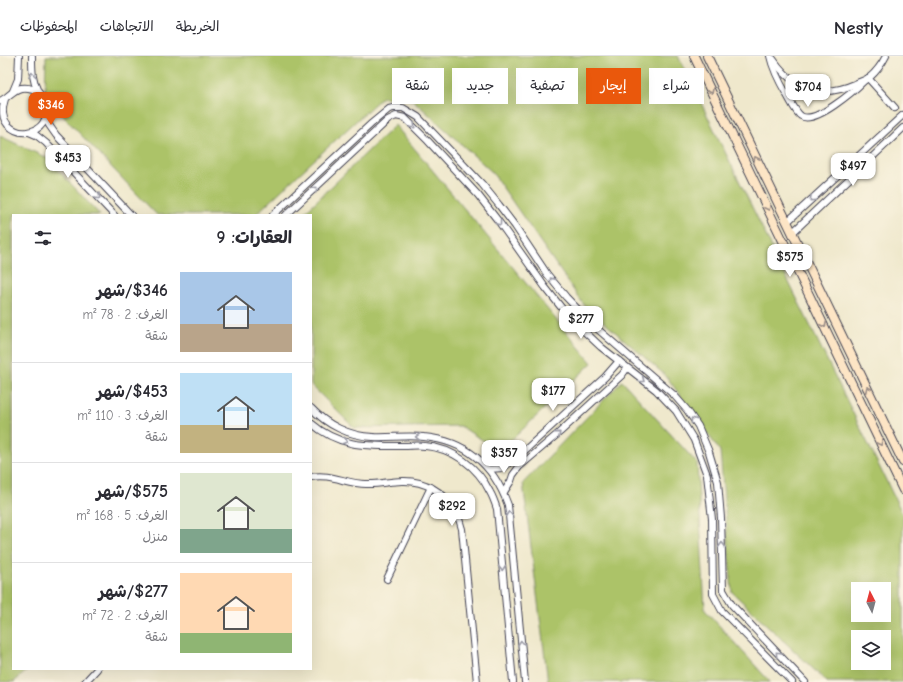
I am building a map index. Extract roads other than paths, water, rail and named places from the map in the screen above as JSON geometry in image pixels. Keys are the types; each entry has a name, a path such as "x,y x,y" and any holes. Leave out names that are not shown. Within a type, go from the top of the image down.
{"street":[{"path":"13,91 18,79 20,56"},
{"path":"32,56 32,74 35,86 45,101 47,112 46,117 40,127 29,132 16,131 3,122 3,100 13,91 23,88 38,92"},
{"path":"694,56 903,490"},
{"path":"707,56 903,462"},
{"path":"770,56 777,66 796,83 820,91 833,91 846,88 867,79"},
{"path":"770,56 775,72 786,94 798,113 804,117 814,116 824,112 846,96 877,70 886,56"},
{"path":"867,79 895,108"},
{"path":"274,214 389,109 403,108 418,117 482,184 515,226 547,274 566,297 594,326 674,395 698,426 709,452 718,482 722,518 723,590 732,605 805,682"},
{"path":"787,222 903,115"},
{"path":"287,214 388,120 396,116 405,118 478,195 568,316 601,348 656,390 676,411 694,440 707,475 712,519 714,594 722,611 792,682"},
{"path":"46,117 49,125 56,135 130,214"},
{"path":"792,233 903,128"},
{"path":"29,132 36,135 46,143 113,214"},
{"path":"489,470 503,468 518,456 605,377 619,361"},
{"path":"504,492 519,467 622,376 627,368"},
{"path":"312,409 323,419 334,426 360,436 423,437 444,439 461,446 476,457 497,480 504,492 508,505 525,682"},
{"path":"312,424 330,436 345,442 360,445 425,446 440,448 456,455 470,465 482,478 491,493 497,509 513,682"},
{"path":"312,477 325,476 351,483 365,484 401,481 416,482 431,487 450,503 459,518 462,529 477,682"},
{"path":"387,579 431,487"},
{"path":"85,682 96,670"}]}
